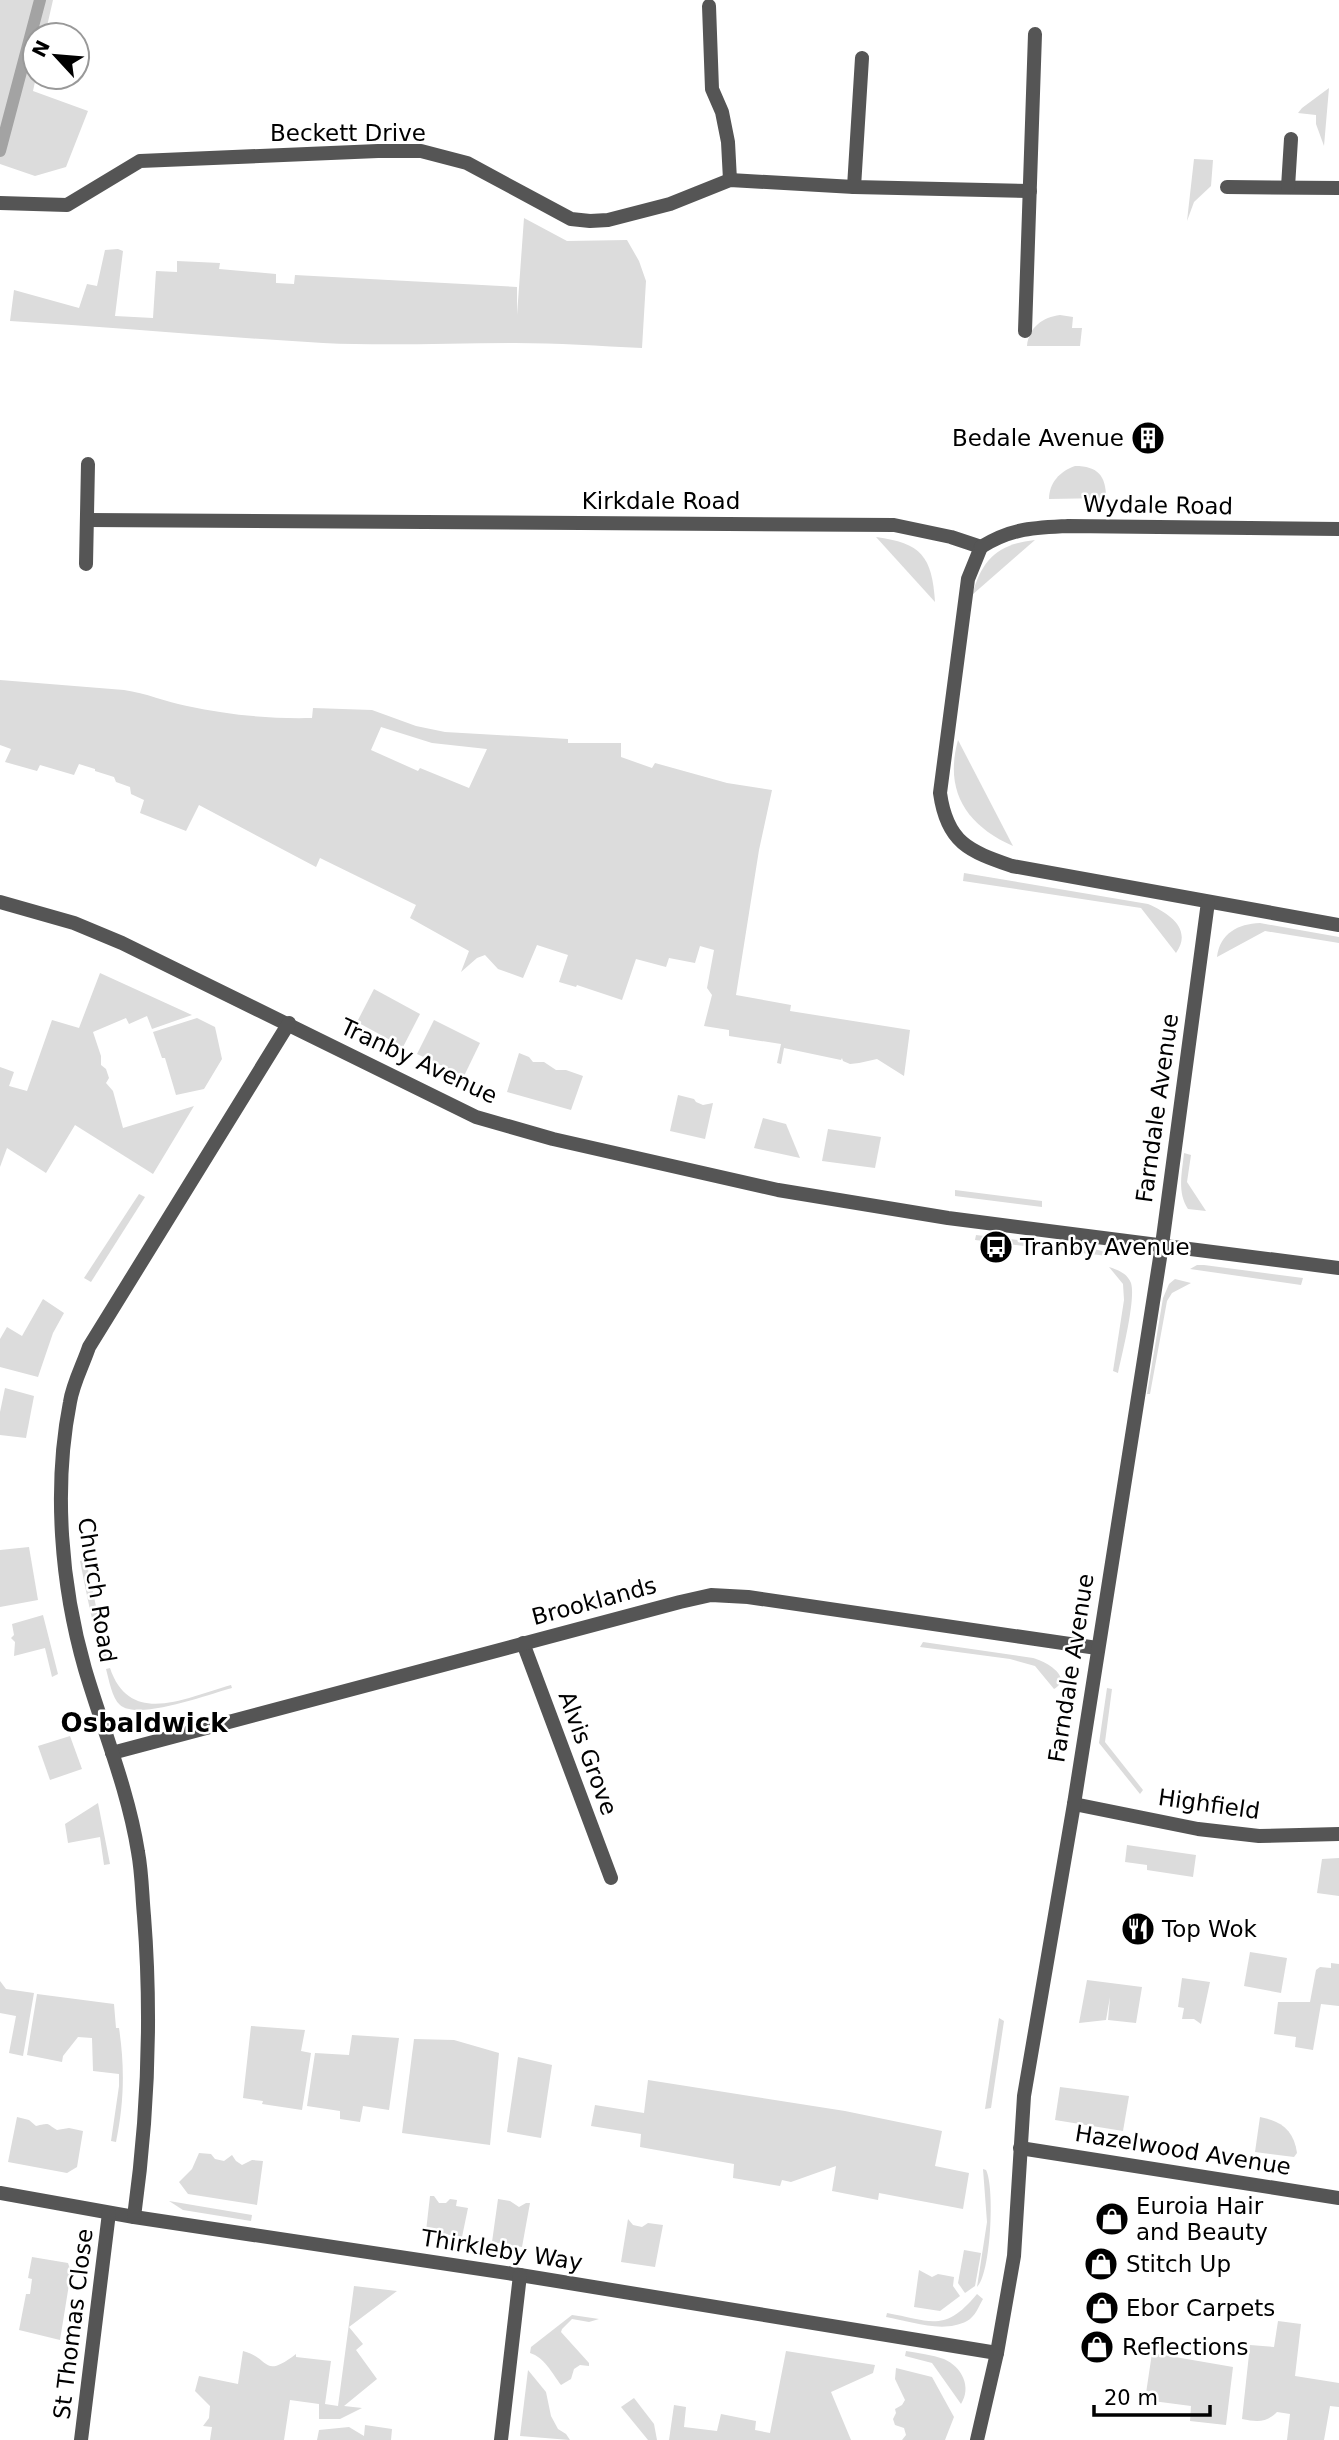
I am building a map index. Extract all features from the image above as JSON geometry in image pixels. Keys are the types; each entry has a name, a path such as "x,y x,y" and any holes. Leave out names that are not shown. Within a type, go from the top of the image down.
{"street":[{"path":"709,6 712,89 722,113 728,142 730,180"},
{"path":"1026,331 1035,34"},
{"path":"854,187 862,58"},
{"path":"1288,187 1291,139"},
{"name":"Beckett Drive","path":"4,204 66,205 140,161 378,151 421,151 467,163 571,219 590,221 608,220 670,204 730,180 854,187 1030,191"},
{"path":"1227,187 1339,188"},
{"path":"86,564 88,464"},
{"name":"Kirkdale Road","path":"88,520 894,525 951,537 981,547"},
{"name":"Wydale Road","path":"981,547 1000,535 1028,529 1068,526 1339,530"},
{"path":"981,547 968,579 940,793 943,813 955,837 980,855 1012,866 1339,925"},
{"name":"Tranby Avenue","path":"0,902 74,923 122,943 476,1117 552,1139 778,1190 948,1218 1339,1268"},
{"name":"Farndale Avenue","path":"977,2440 997,2353 1014,2256 1024,2096 1074,1804 1162,1245 1208,902"},
{"name":"Church Road","path":"134,2217 142,2156 148,2072 149,1999 139,1855 130,1808 85,1667 69,1593 60,1517 62,1456 70,1399 89,1347 289,1023"},
{"name":"Brooklands","path":"113,1753 711,1595 748,1597 1097,1648"},
{"name":"Alvis Grove","path":"523,1643 611,1878"},
{"name":"Highfield","path":"1074,1804 1198,1829 1259,1836 1339,1834"},
{"name":"Hazelwood Avenue","path":"1020,2148 1339,2198"},
{"name":"Thirkleby Way","path":"0,2193 109,2213 997,2353"},
{"name":"St Thomas Close","path":"81,2440 109,2213"},
{"path":"501,2440 520,2276"}],"shaded area":[{"path":"0,0 53,0 48,21 21,21 21,91 33,91 88,111 66,167 35,176 0,164"},
{"path":"1329,88 1324,146 1316,124 1316,115 1298,113"},
{"path":"1194,159 1213,160 1211,186 1194,202 1187,221"},
{"path":"524,218 567,241 627,240 646,281 642,348 531,343 323,343 10,321 14,290 79,308 87,284 97,286 105,250 118,249 123,251 115,316 153,318 156,271 177,272 177,261 220,263 219,269 276,274 276,283 294,284 295,275 517,287 517,315"},
{"path":"1060,315 1073,317 1072,328 1082,328 1080,346 1027,346 1031,333 1038,324"},
{"path":"1075,466 1090,468 1099,474 1106,498 1049,499 1056,478"},
{"path":"876,537 904,543 921,554 931,573 935,602"},
{"path":"1035,540 972,595 981,572 993,555 1011,545"},
{"path":"0,680 124,690 187,706 249,716 312,718 313,708 372,710 416,726 445,732 568,739 568,743 621,743 621,757 652,768 655,763 727,783 772,790 759,850 736,995 791,1005 790,1011 910,1030 904,1076 877,1059 850,1064 842,1058 841,1060 784,1048 781,1064 777,1063 781,1044 729,1036 729,1030 704,1026 712,995 707,988 714,950 700,946 695,963 669,958 666,967 636,959 622,1000 559,982 568,955 537,945 523,978 498,969 485,955 477,958 461,972 469,951 410,918 416,905 320,858 316,867 199,805 186,831 140,813 144,800 131,794 130,787 116,782 114,777 79,764 74,775 40,765 37,771 5,762 11,749 0,745","holes":["381,727 432,743 487,749 469,788 420,768 418,771 371,750"]},
{"path":"958,740 1013,846 983,828 971,817 963,804 954,775"},
{"path":"964,873 1148,904 1164,912 1176,923 1182,936 1181,944 1176,953 1141,908 963,881"},
{"path":"1260,923 1339,937 1339,943 1265,931 1217,957 1222,942 1231,931 1244,925"},
{"path":"100,973 192,1015 152,1029 147,1016 129,1024 126,1018 93,1032 101,1056 101,1065 106,1069 109,1078 106,1083 113,1091 123,1128 194,1106 153,1174 75,1125 46,1173 7,1148 0,1167 0,1067 14,1072 9,1086 27,1091 52,1020 79,1028"},
{"path":"374,989 420,1014 403,1047 357,1022"},
{"path":"197,1018 215,1027 222,1059 204,1089 176,1095 165,1058 162,1058 153,1032"},
{"path":"434,1020 480,1043 464,1076 417,1054"},
{"path":"519,1053 533,1062 544,1062 556,1070 566,1070 583,1076 571,1110 507,1092"},
{"path":"678,1095 694,1099 703,1105 713,1103 705,1139 670,1131"},
{"path":"763,1118 786,1124 800,1158 754,1148"},
{"path":"828,1129 881,1137 875,1168 822,1161"},
{"path":"1184,1153 1191,1155 1187,1182 1206,1211 1188,1209 1182,1196"},
{"path":"955,1190 1042,1201 1042,1207 955,1196"},
{"path":"139,1194 145,1197 91,1282 84,1278"},
{"path":"976,1235 1094,1249 1107,1256 975,1240"},
{"path":"1197,1265 1303,1278 1301,1285 1190,1269"},
{"path":"1109,1267 1127,1277 1132,1291 1128,1327 1118,1373 1113,1371 1124,1300 1123,1284"},
{"path":"1175,1279 1191,1283 1172,1293 1167,1301 1150,1394 1147,1394 1163,1298 1169,1284"},
{"path":"43,1299 64,1313 53,1333 38,1377 0,1367 0,1339 7,1327 22,1336"},
{"path":"5,1388 34,1396 26,1438 0,1435 0,1412"},
{"path":"29,1547 38,1600 0,1607 0,1550"},
{"path":"86,1560 108,1662 105,1663 80,1561"},
{"path":"43,1615 58,1674 52,1677 45,1648 14,1656 15,1642 11,1638 14,1635 12,1624"},
{"path":"923,1642 1033,1658 1056,1670 1061,1680 1054,1689 1035,1666 1010,1659 920,1647"},
{"path":"110,1668 119,1686 131,1698 145,1703 162,1704 231,1685 232,1688 157,1708 129,1709 120,1705 115,1698 106,1669"},
{"path":"1107,1688 1112,1689 1105,1742 1143,1790 1140,1794 1099,1743"},
{"path":"70,1736 82,1769 50,1780 38,1746"},
{"path":"98,1803 110,1864 104,1865 100,1837 68,1843 65,1824"},
{"path":"1127,1845 1196,1855 1193,1877 1147,1870 1147,1865 1125,1862"},
{"path":"1339,1858 1339,1896 1317,1893 1322,1859"},
{"path":"1250,1952 1287,1958 1281,1993 1244,1986"},
{"path":"1331,1963 1339,1964 1339,2006 1321,2004 1313,2050 1295,2047 1296,2037 1274,2034 1278,2002 1310,2002 1316,1970 1320,1967 1331,1968"},
{"path":"1182,1978 1210,1982 1201,2024 1194,2019 1182,2019 1184,2008 1178,2007"},
{"path":"1087,1980 1142,1987 1136,2023 1108,2020 1110,1997 1106,2020 1079,2023"},
{"path":"0,1981 6,1989 34,1993 23,2056 9,2053 16,2016 0,2013"},
{"path":"37,1994 114,2004 123,2071 121,2113 116,2142 111,2141 119,2074 93,2071 92,2038 78,2037 63,2056 62,2062 27,2055"},
{"path":"999,2018 1004,2021 991,2108 985,2109"},
{"path":"251,2026 305,2030 301,2051 311,2053 302,2110 243,2098"},
{"path":"352,2035 399,2038 389,2110 363,2106 360,2122 340,2119 340,2111 307,2106 315,2053 349,2055"},
{"path":"414,2039 454,2040 499,2053 490,2145 402,2133"},
{"path":"518,2057 552,2065 541,2138 507,2132"},
{"path":"648,2080 845,2111 942,2131 935,2166 969,2173 963,2209 879,2193 878,2200 832,2191 836,2166 791,2182 782,2180 780,2186 733,2178 734,2164 640,2147 641,2134 591,2126 595,2105 644,2113"},
{"path":"1060,2087 1129,2096 1123,2131 1055,2120"},
{"path":"17,2117 29,2120 36,2126 48,2124 57,2130 69,2128 83,2131 77,2167 67,2173 8,2162"},
{"path":"1260,2117 1275,2121 1286,2128 1295,2145 1297,2153 1294,2157 1255,2152"},
{"path":"199,2153 211,2154 215,2159 224,2161 232,2155 242,2165 252,2160 263,2161 257,2205 188,2194 179,2182 192,2169"},
{"path":"983,2169 989,2179 991,2211 986,2266 977,2287 987,2222"},
{"path":"430,2196 434,2196 439,2203 446,2203 450,2199 457,2200 456,2206 468,2208 462,2237 426,2231"},
{"path":"498,2199 510,2201 519,2207 530,2203 522,2247 492,2242"},
{"path":"169,2201 252,2215 251,2221 183,2210"},
{"path":"628,2219 633,2225 642,2227 648,2223 663,2225 655,2267 621,2262"},
{"path":"964,2250 981,2253 975,2286 965,2293 958,2283"},
{"path":"32,2257 68,2263 71,2272 60,2340 19,2330 26,2294 30,2294 32,2279 28,2278"},
{"path":"919,2270 932,2277 938,2274 954,2277 953,2286 960,2296 940,2311 914,2307"},
{"path":"354,2286 397,2291 349,2327 363,2344 356,2350 377,2379 344,2406 362,2408 340,2419 319,2419 319,2404 290,2400 284,2440 210,2440 212,2427 203,2426 209,2418 210,2406 195,2391 199,2376 238,2384 243,2351 272,2366 285,2362 296,2354 296,2357 331,2361 325,2404 338,2406"},
{"path":"977,2294 983,2299 976,2311 970,2319 958,2325 937,2327 886,2317 887,2313 926,2321 946,2319 956,2315"},
{"path":"572,2315 599,2319 589,2322 572,2319 562,2329 561,2332 589,2366 580,2365 574,2369 571,2379 561,2385 544,2362 530,2353 531,2347"},
{"path":"1278,2321 1301,2324 1295,2376 1339,2383 1339,2407 1330,2406 1324,2440 1287,2440 1290,2414 1277,2412 1261,2421 1242,2419 1250,2345 1274,2347"},
{"path":"786,2351 875,2365 873,2373 831,2392 851,2440 669,2440 674,2405 686,2407 684,2427 717,2431 721,2414 756,2421 755,2430 770,2433"},
{"path":"906,2351 944,2359 956,2367 963,2378 966,2391 961,2404 932,2363 905,2356"},
{"path":"1152,2353 1233,2367 1226,2425 1190,2421 1191,2406 1145,2400"},
{"path":"896,2368 932,2377 954,2417 945,2440 902,2440 906,2435 904,2428 895,2425 893,2419 895,2409 905,2400 895,2379"},
{"path":"528,2370 546,2392 551,2416 558,2429 570,2440 520,2436"},
{"path":"634,2398 654,2424 657,2440 648,2440 621,2407"},
{"path":"365,2425 392,2429 391,2440 317,2440 319,2430 349,2427 364,2436"}],"waterway":[{"path":"0,151 40,0"}],"place":[{"name":"Bedale Avenue","path":"1148,438"},
{"name":"Tranby Avenue","path":"996,1247"},
{"name":"Top Wok","path":"1138,1929"},
{"name":"Euroia Hair and Beauty","path":"1112,2219"},
{"name":"Stitch Up","path":"1101,2264"},
{"name":"Ebor Carpets","path":"1102,2308"},
{"name":"Reflections","path":"1097,2347"}],"district":[{"name":"Osbaldwick","path":"144,1723"}]}
